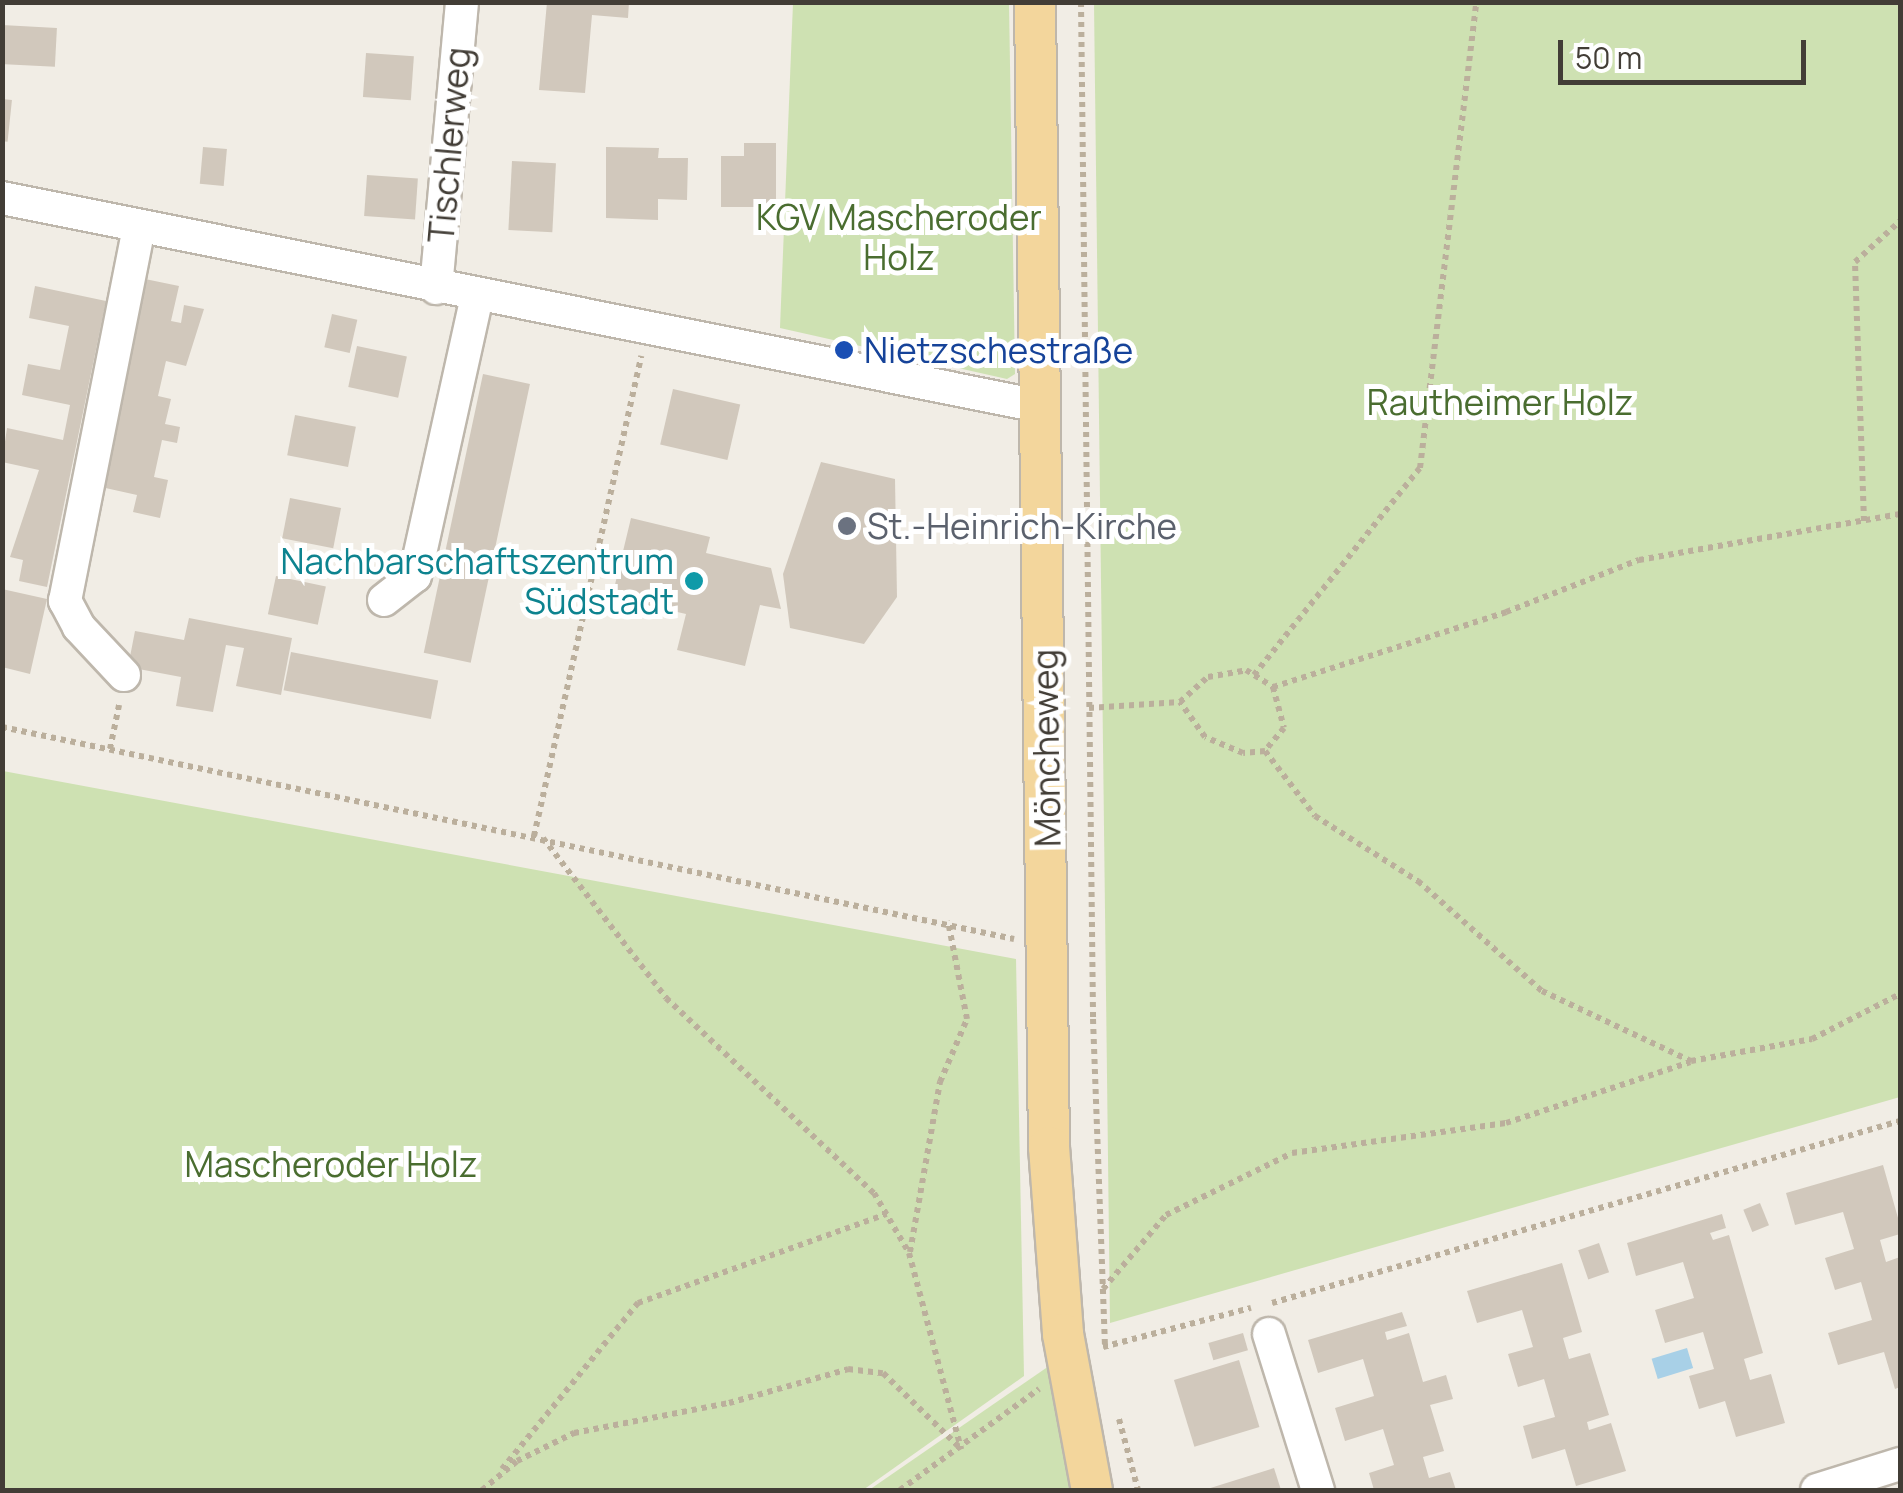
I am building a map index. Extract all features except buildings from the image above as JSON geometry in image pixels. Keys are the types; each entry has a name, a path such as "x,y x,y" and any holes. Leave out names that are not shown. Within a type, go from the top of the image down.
{"main road":[{"name":"Möncheweg","path":"1034,2 1049,1147 1067,1365 1092,1490"}],"street":[{"name":"Tischlerweg","path":"436,288 462,2"},
{"path":"2,198 646,331 1040,406"},
{"path":"124,675 79,627 65,600 138,227"},
{"path":"384,600 415,576 477,296"},
{"path":"1269,1334 1318,1490"},
{"path":"1816,1490 1900,1464"}],"path":[{"path":"1081,2 1102,1291 1108,1366"},
{"path":"1254,675 1420,468 1476,2"},
{"path":"1864,522 1856,262 1900,221"},
{"path":"538,837 646,331"},
{"path":"1273,687 1506,612 1639,560 1900,514"},
{"path":"1046,710 1180,702 1208,678 1246,670 1273,687 1284,728 1265,751 1243,753 1205,737 1180,702"},
{"path":"110,749 124,675"},
{"path":"2,728 948,921 1048,949"},
{"path":"1265,751 1315,816 1418,881 1542,991 1691,1061"},
{"path":"538,837 666,998 874,1194 910,1253 961,1449"},
{"path":"910,1253 940,1082 968,1019 948,921"},
{"path":"1102,1291 1166,1215 1292,1153 1506,1123 1691,1061 1812,1038 1900,994"},
{"path":"906,1488 1067,1365 1105,1346 1900,1121"},
{"path":"490,1484 638,1303 887,1214"},
{"path":"482,1490 517,1461 574,1433 729,1403 848,1369 883,1372 961,1449"},
{"path":"1115,1405 1138,1490"}],"green space":[{"name":"KGV Mascheroder Holz","path":"793,3 1009,3 1015,374 1007,379 780,328"},
{"name":"Rautheimer Holz","path":"1094,3 1900,3 1900,1097 1110,1323"},
{"name":"Mascheroder Holz","path":"3,771 1016,959 1024,1376 863,1490 3,1490"},
{"path":"1049,1366 1091,1490 869,1490"}],"water":[{"path":"1687,1348 1693,1368 1658,1379 1652,1359"}],"place":[{"name":"Nietzschestraße","path":"844,350"},
{"name":"St.-Heinrich-Kirche","path":"847,526"},
{"name":"Nachbarschaftszentrum Südstadt","path":"694,581"}]}
